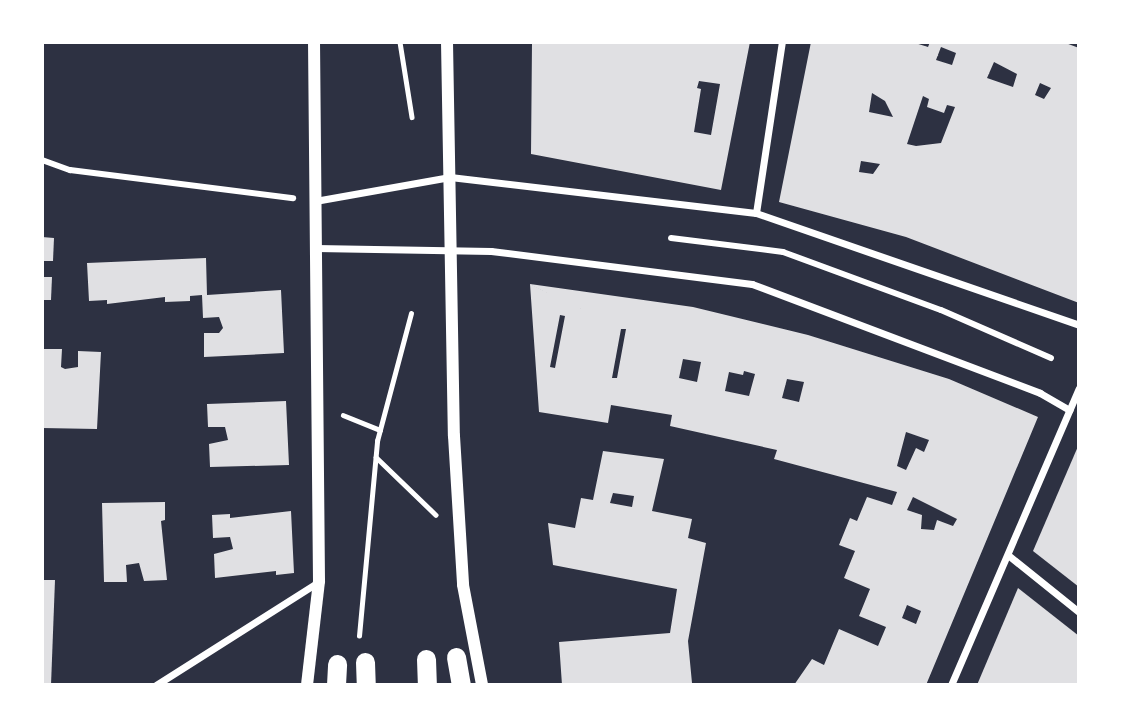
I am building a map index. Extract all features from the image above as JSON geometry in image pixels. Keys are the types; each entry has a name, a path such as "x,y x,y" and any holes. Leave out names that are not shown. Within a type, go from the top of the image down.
{"highway":[{"path":"361,655 366,685"},
{"path":"456,657 461,685"},
{"path":"426,659 427,685"},
{"path":"336,685 337,664"}],"street":[{"path":"307,685 319,581 314,42"},
{"path":"447,42 452,384 463,585 482,685"},
{"path":"756,213 782,42"},
{"path":"42,160 70,170 293,198"},
{"path":"315,201 450,177 756,213 1079,325"},
{"path":"671,238 783,252 941,310 1051,358"},
{"path":"316,248 450,248 752,284 1040,393 1070,410"},
{"path":"951,685 1079,388"},
{"path":"1008,555 1079,612"},
{"path":"156,685 319,581"}],"path":[{"path":"400,42 412,117"},
{"path":"361,655 376,457 380,430 411,313"},
{"path":"343,415 380,430"},
{"path":"376,457 446,526"}],"building":[{"path":"532,42 750,42 721,190 531,154","holes":["699,81 720,84 711,135 694,132 701,89 697,88"]},
{"path":"811,42 912,42 928,47 930,42 1063,42 1079,48 1079,303 906,237 779,202","holes":["941,47 956,53 952,65 936,60","994,62 1017,74 1013,87 987,78","1040,83 1051,88 1044,99 1035,95","872,93 885,101 893,117 869,112","923,96 929,99 927,107 944,113 947,105 955,107 941,143 916,146 907,144","861,161 880,164 873,174 859,172"]},
{"path":"42,237 54,238 53,261 42,261"},
{"path":"206,258 207,295 281,290 284,353 204,357 204,333 219,333 223,328 219,317 203,318 202,295 190,296 190,301 165,302 165,297 107,304 107,300 89,301 87,263"},
{"path":"42,277 52,277 51,300 42,300"},
{"path":"530,284 693,307 808,335 949,379 1038,417 926,685 794,685 812,659 824,665 839,629 878,646 886,627 859,616 870,589 844,578 855,551 839,545 850,518 857,521 867,497 892,505 897,492 774,459 777,450 670,426 672,415 611,405 608,423 539,412","holes":["560,315 565,316 555,368 550,367","621,329 626,329 617,378 612,378","683,359 701,362 697,382 679,378","744,371 755,374 749,396 725,391 729,372 743,375","787,379 804,382 799,402 782,398","906,432 929,440 924,452 916,448 906,470 897,466","913,497 957,519 953,526 937,520 934,530 921,529 922,515 907,510","907,605 921,611 916,624 902,618"]},
{"path":"42,349 62,349 61,367 65,369 78,367 78,351 101,352 97,429 42,428"},
{"path":"286,401 289,465 210,467 209,444 228,440 225,427 208,427 207,404"},
{"path":"1079,444 1079,587 1033,551"},
{"path":"603,451 664,459 652,511 692,519 688,538 706,543 688,641 692,683 562,685 559,642 670,633 677,589 553,565 548,523 575,528 581,498 593,500","holes":["613,493 634,496 632,507 610,503"]},
{"path":"165,502 165,520 161,521 167,580 144,581 139,563 126,565 127,582 104,582 102,503"},
{"path":"291,511 294,573 276,575 276,571 215,578 214,554 233,549 230,537 213,538 212,515 230,514 230,518"},
{"path":"42,580 55,580 51,685 42,685"},
{"path":"1018,588 1079,636 1079,685 977,685"}]}
